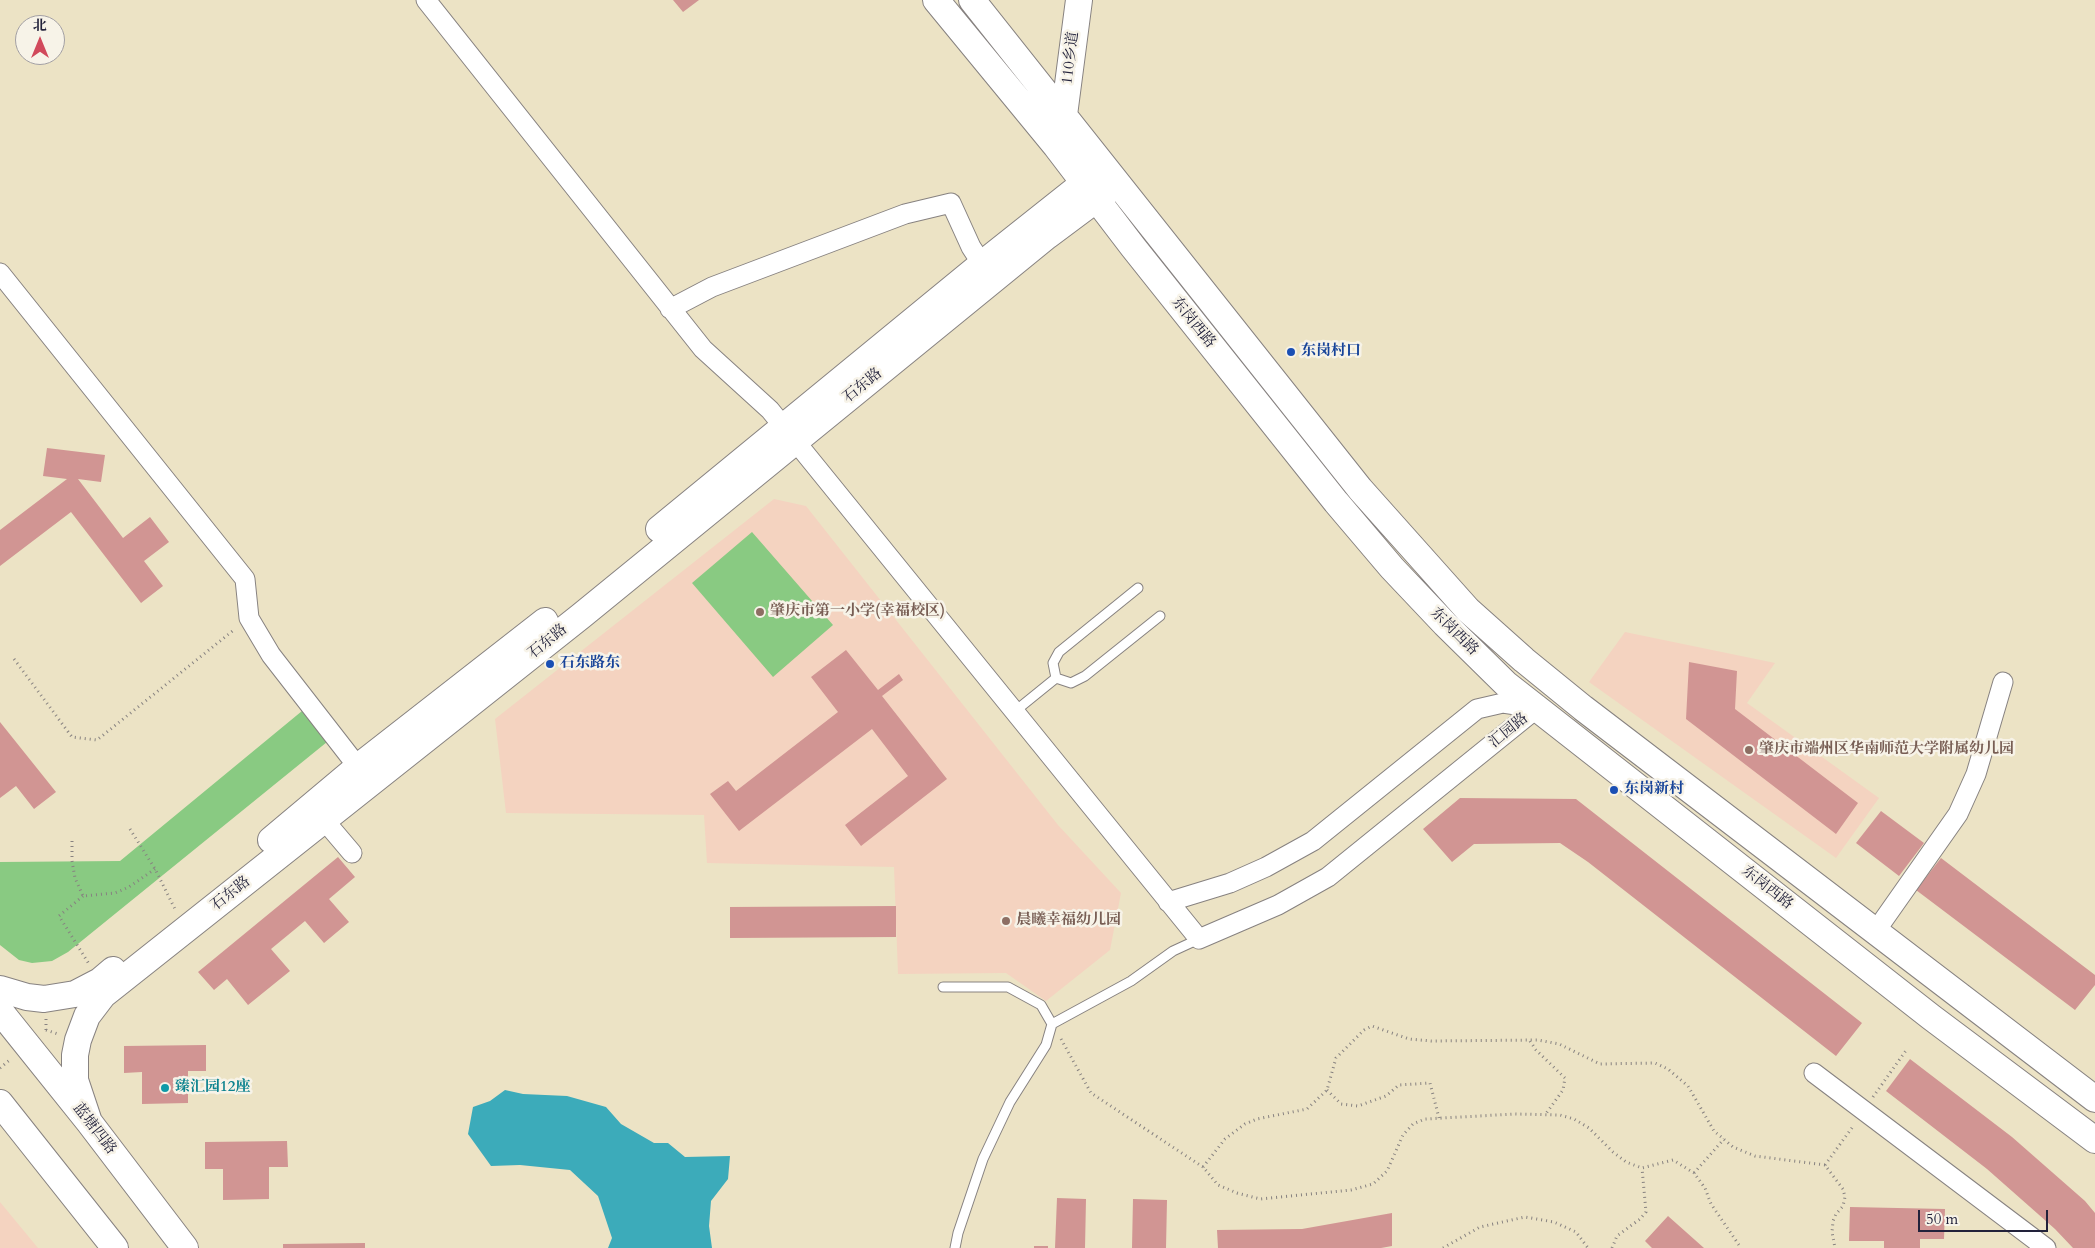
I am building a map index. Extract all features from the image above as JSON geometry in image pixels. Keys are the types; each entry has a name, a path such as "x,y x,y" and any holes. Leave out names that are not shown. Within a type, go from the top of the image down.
{"main road":[{"name":"东岗西路","path":"936,0 1336,502 1392,568 1445,624 1506,684 1931,1017 2095,1140"},
{"name":"东岗西路","path":"972,0 1360,489 1468,610 1524,660 1583,708 2095,1098"},
{"name":"110乡道","path":"1064,115 1079,0"},
{"path":"1090,191 1111,175"},
{"name":"石东路","path":"89,1122 75,1080 75,1055 78,1040 87,1016 104,995 324,820 789,434 982,264 1090,191"},
{"name":"石东路","path":"0,989 27,997 44,999 75,994 100,981 358,767 569,602 1047,236 1090,191"},
{"name":"蓝塘四路","path":"0,1012 89,1122 185,1248"},
{"path":"0,1103 115,1248"},
{"path":"0,1135 34,1146"}],"street":[{"path":"426,0 670,309 703,349 770,410 1198,939"},
{"path":"670,309 712,287 886,221 905,214 951,203 971,247 982,264"},
{"path":"0,273 245,579 249,618 271,655 358,767"},
{"path":"1875,932 1958,814 1976,774 2003,682"},
{"name":"汇园路","path":"1168,902 1230,883 1266,867 1312,841 1477,709 1503,703 1537,708"},
{"name":"汇园路","path":"1198,939 1278,905 1328,877 1537,708"},
{"path":"324,820 352,853"},
{"path":"1814,1073 2046,1248"}],"lane":[{"path":"1056,678 1054,663 1059,652 1138,588"},
{"path":"1056,678 1071,683 1085,676 1160,616"},
{"path":"1014,712 1056,678"},
{"path":"955,1248 958,1232 983,1159 1010,1102 1046,1045 1052,1024 1131,981 1172,951 1198,939"},
{"path":"943,987 1008,987 1041,1005 1052,1024"}],"path":[{"path":"14,660 72,737 97,740 249,618"},
{"path":"130,829 155,869 178,916"},
{"path":"72,841 72,861 75,878 83,896"},
{"path":"100,981 59,916 83,896 115,893 130,887 155,869"},
{"path":"1052,1024 1091,1093 1203,1167 1218,1185 1237,1193 1260,1199 1351,1190 1373,1184 1387,1172 1403,1135 1413,1124 1425,1119 1515,1114 1560,1115 1574,1119 1589,1128 1626,1162 1642,1168 1674,1160 1694,1173 1705,1188 1711,1204 1741,1248"},
{"path":"1203,1167 1225,1139 1245,1124 1257,1119 1307,1109 1327,1090 1336,1058 1364,1030 1372,1026 1409,1039 1430,1041 1538,1040 1559,1044 1600,1064 1655,1063 1668,1069 1688,1086 1714,1131 1733,1147 1755,1156 1825,1165 1844,1189 1845,1197 1843,1206 1833,1221 1832,1232 1835,1248"},
{"path":"1529,1040 1542,1056 1565,1078 1563,1090 1545,1115"},
{"path":"1825,1165 1907,1049"},
{"path":"1327,1090 1341,1104 1358,1106 1386,1096 1399,1086 1430,1083 1439,1118"},
{"path":"1694,1173 1724,1139"},
{"path":"1612,1248 1617,1236 1640,1219 1646,1212 1642,1168"},
{"path":"1443,1248 1480,1227 1525,1217 1554,1222 1576,1232 1588,1248"}],"shaded area":[{"name":"肇庆市第一小学(幸福校区)","path":"774,499 806,506 1058,825 1121,893 1110,950 1046,1001 1006,973 898,974 894,867 707,863 704,815 506,813 495,719"},
{"name":"肇庆市端州区华南师范大学附属幼儿园","path":"1625,632 1775,663 1747,703 1879,798 1836,858 1589,682"},
{"path":"0,1202 38,1248 0,1248"}],"green space":[{"path":"752,532 833,625 773,677 692,583"},
{"path":"302,711 327,742 68,952 52,961 32,963 19,960 0,945 0,862 120,861"}],"water":[{"path":"505,1090 523,1094 567,1096 606,1107 621,1124 654,1143 668,1143 685,1157 730,1156 728,1179 711,1201 709,1226 712,1248 608,1248 612,1238 598,1196 570,1170 520,1165 491,1166 468,1134 473,1107 490,1101"}],"building":[{"path":"673,0 699,0 683,12"},
{"path":"47,448 105,455 101,482 78,479 123,538 150,517 169,542 144,561 163,586 141,603 71,512 0,566 0,530 67,479 43,476"},
{"path":"846,650 878,690 899,674 903,680 882,696 947,779 861,846 845,825 908,776 872,729 739,831 710,794 728,781 736,791 838,712 811,677"},
{"path":"1689,662 1737,671 1735,709 1858,803 1836,834 1686,719"},
{"path":"0,722 56,792 34,809 16,786 0,798"},
{"path":"1460,798 1576,799 1862,1023 1836,1056 1588,862 1560,843 1474,844 1452,862 1423,829"},
{"path":"1881,811 1924,843 1899,876 1856,843"},
{"path":"338,857 355,877 329,899 349,922 324,943 305,921 271,949 290,971 248,1005 227,979 214,990 198,972"},
{"path":"1941,858 2095,975 2095,985 2075,1010 1916,890"},
{"path":"896,906 896,937 730,938 730,907"},
{"name":"臻汇园12座","path":"206,1045 206,1071 188,1071 188,1103 142,1104 142,1072 124,1073 124,1046"},
{"path":"1910,1059 2012,1137 2085,1201 2095,1213 2095,1248 2073,1248 2055,1229 1987,1169 1886,1091"},
{"path":"287,1141 288,1167 269,1167 269,1199 223,1200 223,1169 205,1169 205,1142"},
{"path":"1057,1198 1086,1199 1085,1248 1055,1248"},
{"path":"1133,1199 1167,1200 1166,1248 1132,1248"},
{"path":"1850,1207 1945,1209 1944,1239 1920,1239 1920,1248 1884,1248 1884,1241 1849,1241"},
{"path":"1392,1213 1392,1246 1381,1248 1218,1248 1217,1230 1302,1229"},
{"path":"1668,1216 1704,1248 1652,1248 1645,1241"},
{"path":"365,1243 365,1248 283,1248 283,1244"},
{"path":"1034,1246 1048,1246 1048,1248 1034,1248"}],"place":[{"name":"东岗村口","path":"1291,352"},
{"name":"肇庆市第一小学(幸福校区)","path":"760,612"},
{"name":"石东路东","path":"550,664"},
{"name":"肇庆市端州区华南师范大学附属幼儿园","path":"1749,750"},
{"name":"东岗新村","path":"1614,790"},
{"name":"晨曦幸福幼儿园","path":"1006,921"},
{"name":"臻汇园12座","path":"165,1088"}]}
